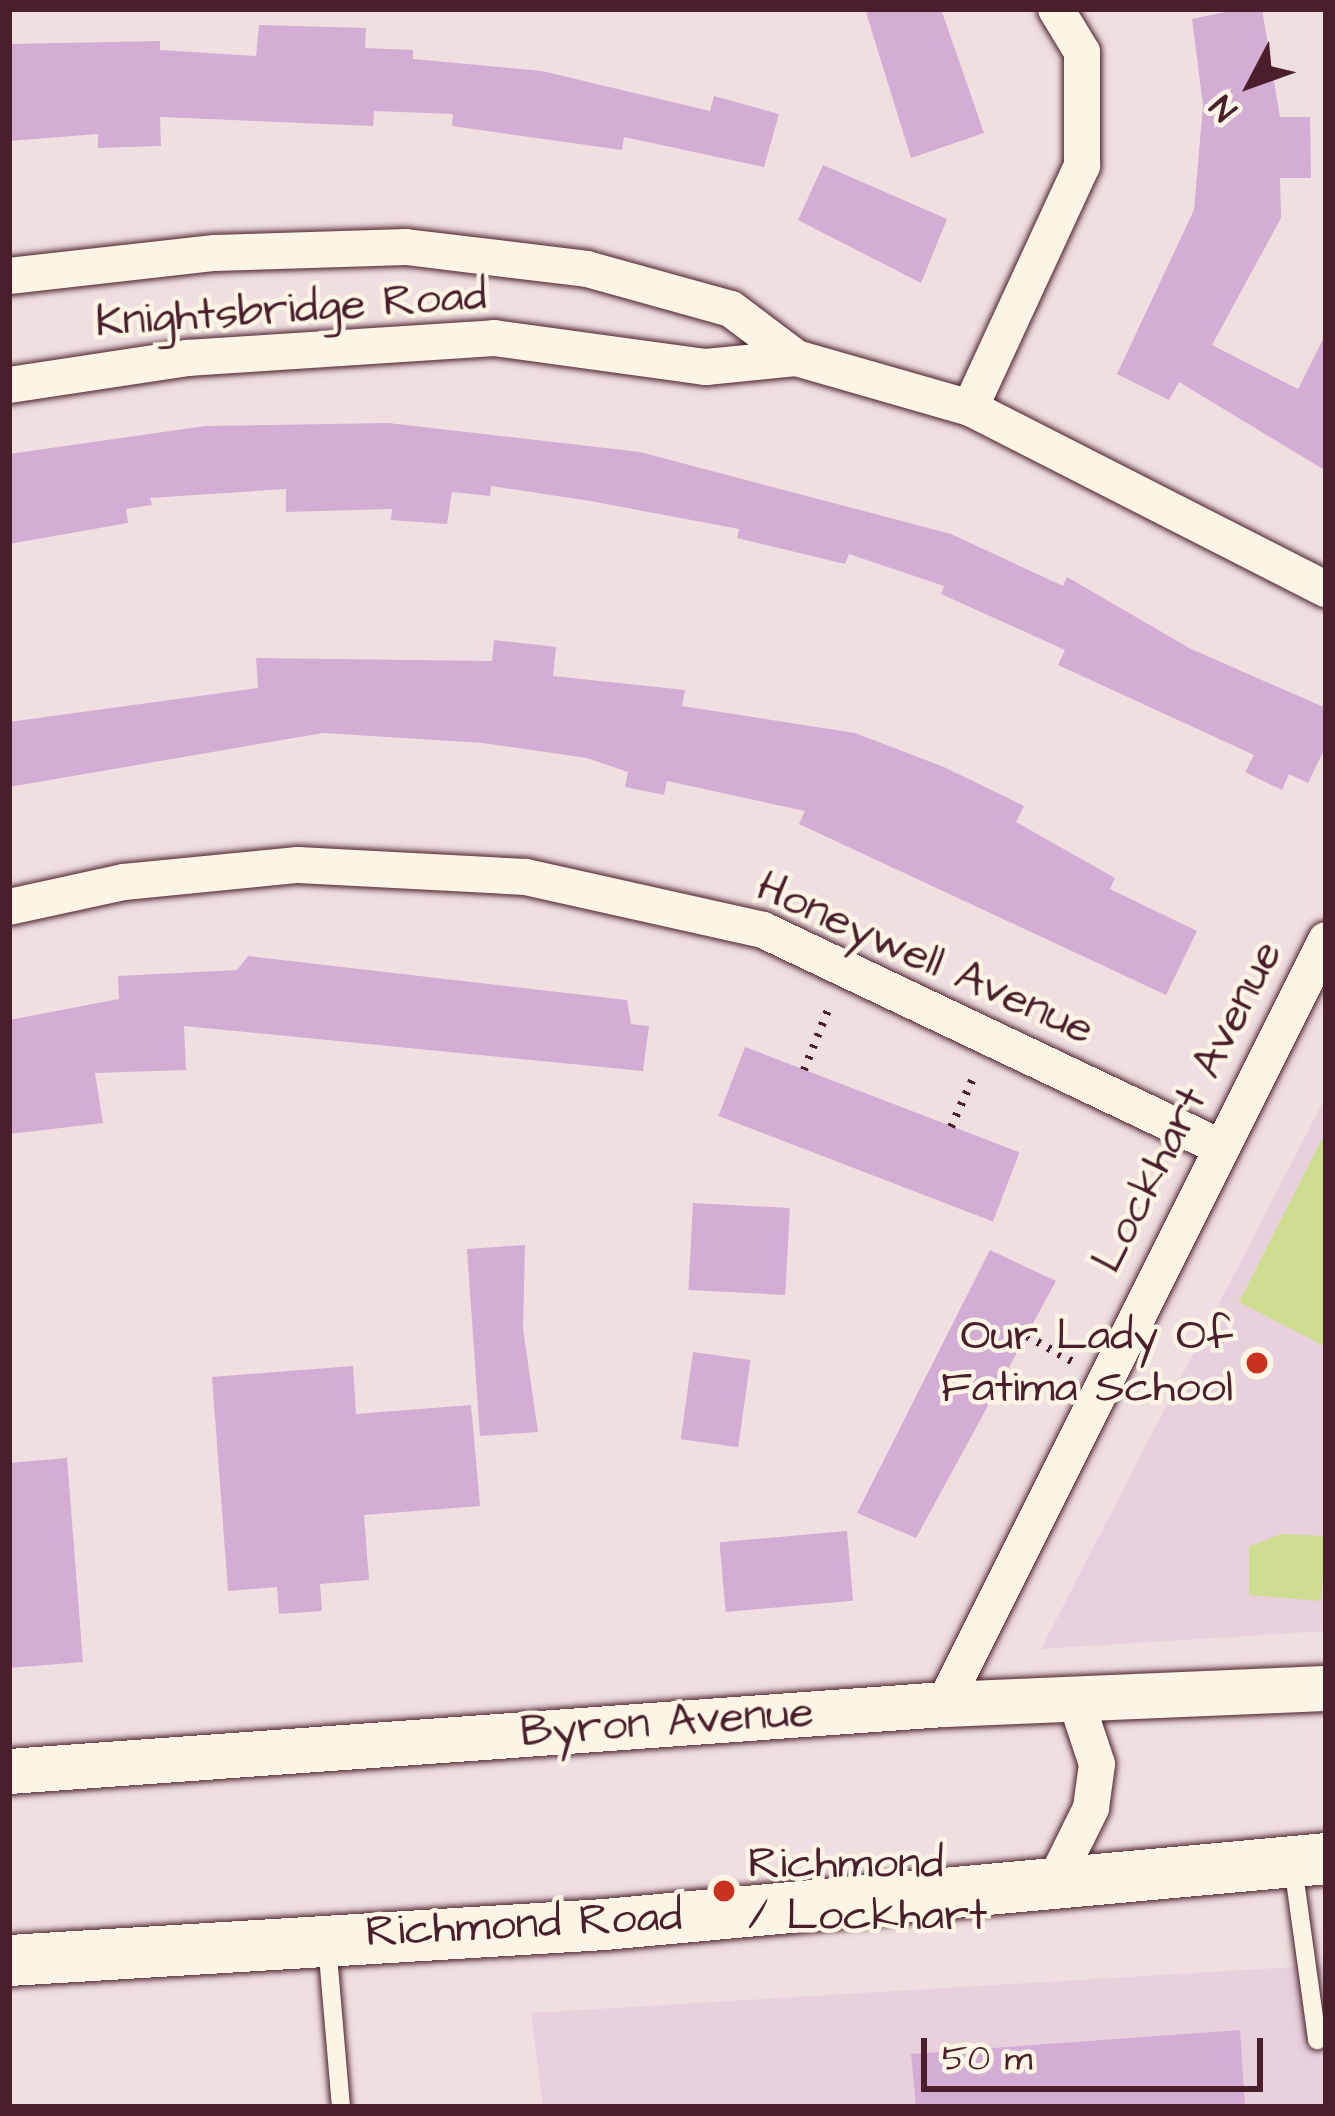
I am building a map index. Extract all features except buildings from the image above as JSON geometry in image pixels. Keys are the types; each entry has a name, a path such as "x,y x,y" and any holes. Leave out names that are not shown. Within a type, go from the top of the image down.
{"main road":[{"name":"Richmond Road","path":"9,1960 326,1936 604,1924 1309,1860"}],"street":[{"path":"970,408 1082,166 1082,52 1056,9"},
{"name":"Knightsbridge Road","path":"9,276 192,255 406,247 587,269 731,309 796,358 970,408 1326,589"},
{"name":"Knightsbridge Road","path":"9,385 188,358 494,338 706,367 796,358"},
{"name":"Honeywell Avenue","path":"9,907 124,882 298,865 526,877 763,930 1220,1147"},
{"name":"Lockhart Avenue","path":"944,1704 1326,940"},
{"name":"Byron Avenue","path":"9,1771 944,1704 1326,1688"},
{"path":"1054,1883 1091,1808 1097,1764 1076,1701"}],"lane":[{"path":"1309,1860 1317,2040"},
{"path":"326,1936 340,2107"}],"path":[{"path":"804,1070 846,967"},
{"path":"951,1127 991,1037"},
{"path":"1027,1336 1105,1379"}],"shaded area":[{"name":"Our Lady Of Fatima School","path":"1326,1096 1326,1631 1041,1649"},
{"path":"1326,1965 1326,2107 543,2107 531,2013"}],"green space":[{"path":"1326,1131 1326,1347 1239,1302"},
{"path":"1282,1534 1326,1536 1321,1601 1249,1595 1249,1546"}],"place":[{"name":"Our Lady Of Fatima School","path":"1257,1363"},
{"name":"Richmond / Lockhart","path":"724,1891"}]}
